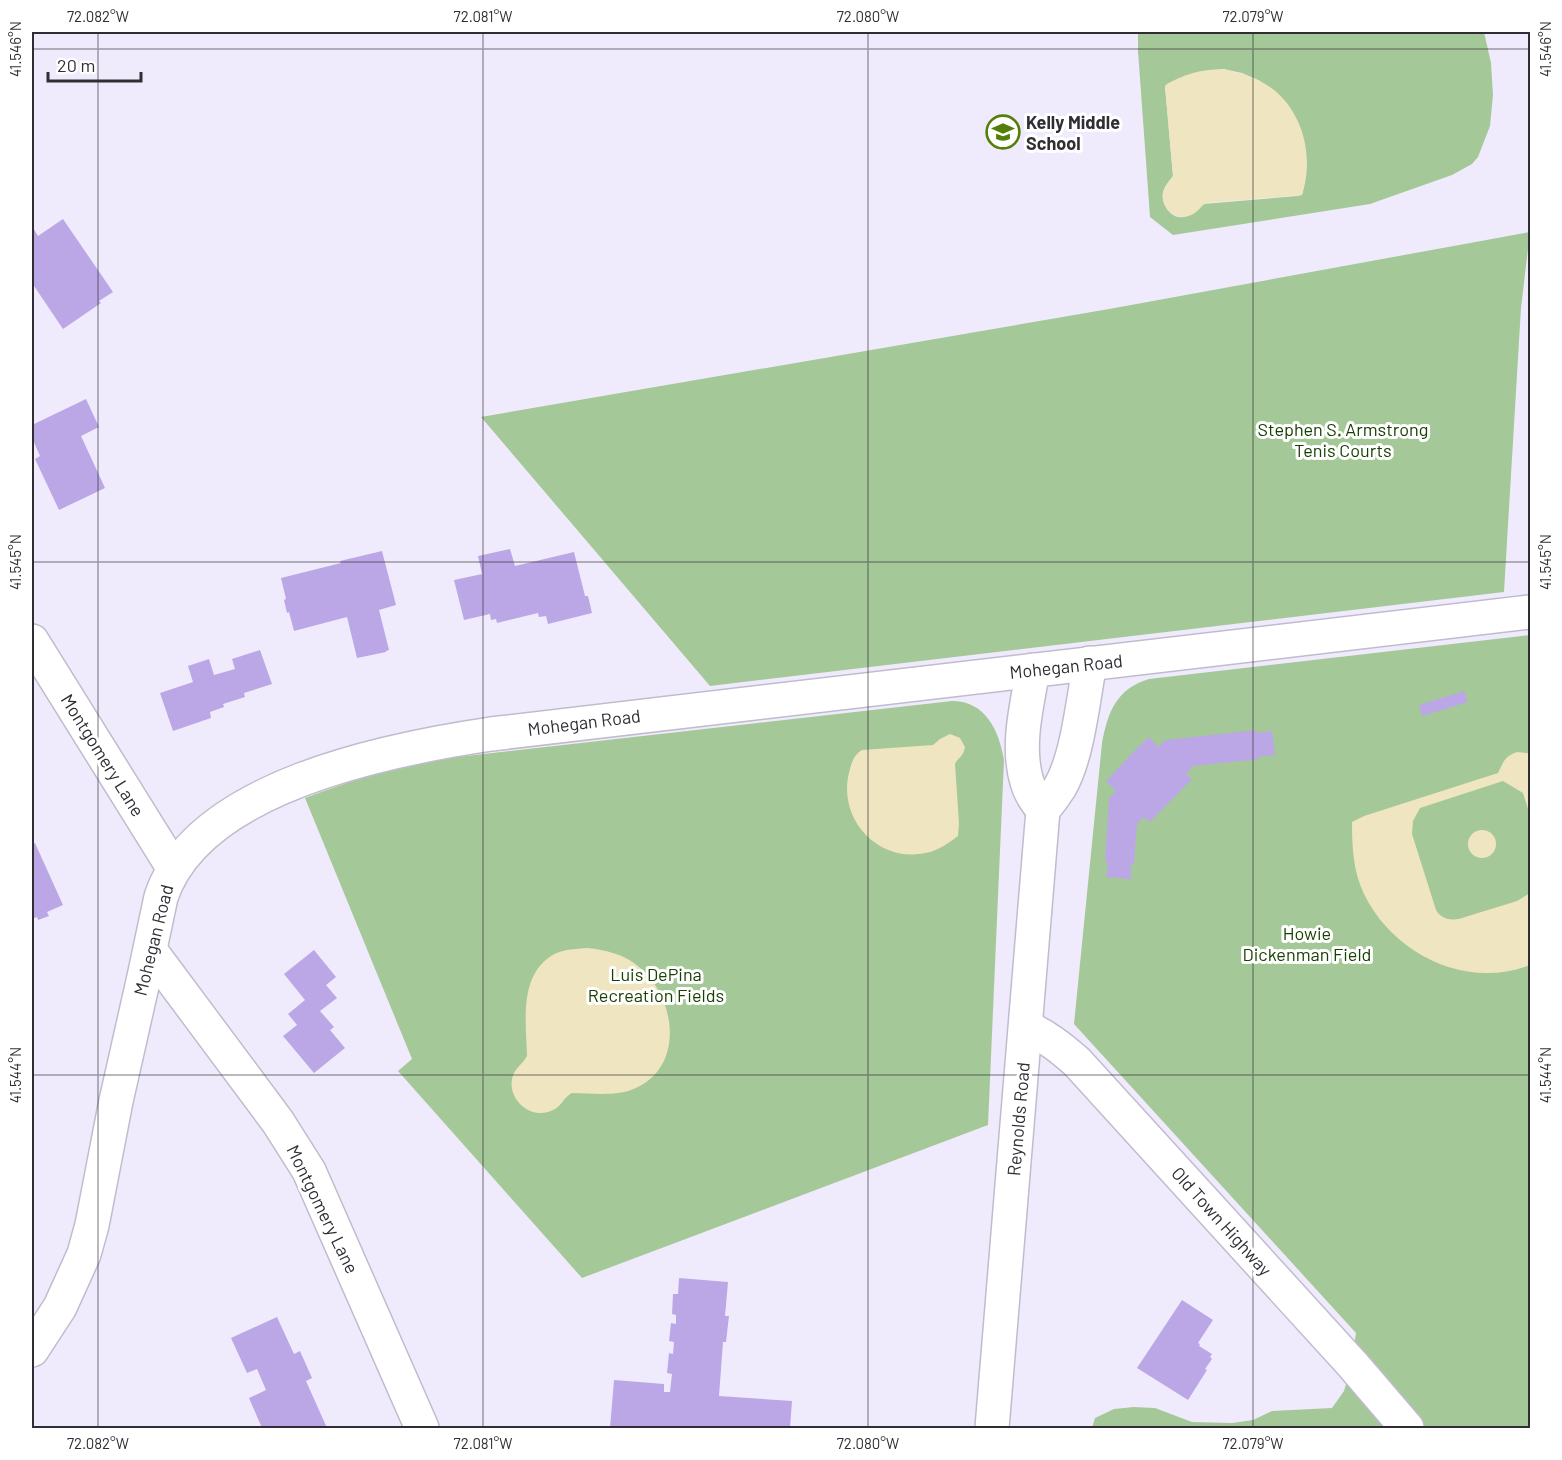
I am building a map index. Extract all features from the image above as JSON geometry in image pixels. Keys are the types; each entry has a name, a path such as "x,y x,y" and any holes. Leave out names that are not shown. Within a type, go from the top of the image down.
{"street":[{"name":"Mohegan Road","path":"32,1350 60,1307 84,1254 161,897 169,876 204,834 243,807 330,770 405,748 446,740 1530,612"},
{"name":"Montgomery Lane","path":"32,641 174,869"},
{"path":"1033,670 1023,736 1024,765 1030,790 1043,810 1061,786 1068,766 1076,736 1089,663"},
{"name":"Reynolds Road","path":"993,1428 1043,810"},
{"name":"Montgomery Lane","path":"150,950 278,1122 309,1171 422,1428"},
{"name":"Old Town Highway","path":"1026,1027 1059,1045 1077,1062 1345,1356 1407,1428"}],"green space":[{"path":"1138,32 1484,32 1491,63 1493,95 1490,126 1478,157 1472,164 1452,175 1370,204 1173,235 1150,217","holes":["1223,69 1242,73 1260,81 1307,161 1302,195 1203,204 1189,215 1175,216 1168,210 1163,197 1164,189 1173,176 1165,86"]},
{"name":"Stephen S. Armstrong Tenis Courts","path":"1530,232 1521,308 1504,592 710,686 481,417 1109,309"},
{"name":"Howie Dickenman Field","path":"1530,635 1530,1428 1092,1428 1095,1418 1114,1409 1134,1407 1155,1408 1192,1422 1232,1423 1253,1420 1272,1411 1332,1408 1344,1391 1350,1371 1356,1333 1074,1024 1102,743 1107,721 1115,703 1129,689 1149,679"},
{"name":"Luis DePina Recreation Fields","path":"952,701 964,702 982,712 999,739 1004,760 988,1125 582,1278 398,1071 412,1059 305,798 388,770 439,759"}],"sand":[{"path":"1223,69 1250,76 1273,89 1285,100 1294,114 1301,129 1307,162 1302,195 1206,203 1195,213 1180,217 1167,208 1163,199 1163,193 1173,176 1165,86 1194,73"},
{"path":"950,734 960,738 965,747 955,764 958,836 930,852 911,854 894,852 878,845 865,834 855,820 849,805 847,787 854,758 862,750 933,745"},
{"path":"1517,752 1530,755 1530,815 1523,793 1503,781 1420,808 1413,821 1412,834 1436,910 1444,918 1462,918 1517,901 1530,893 1530,965 1506,972 1481,973 1457,969 1434,961 1412,949 1393,934 1377,915 1364,894 1357,876 1352,822 1364,816 1498,773 1503,762"},
{"path":"1482,830 1492,834 1496,844 1492,854 1482,858 1472,854 1468,844 1472,834"},
{"path":"587,948 608,951 627,959 639,967 661,995 670,1030 663,1063 652,1077 629,1091 613,1094 572,1093 555,1109 539,1113 531,1111 518,1102 512,1087 515,1072 527,1056 526,1015 529,988 541,965 551,956 564,951"}],"building":[{"path":"63,219 113,292 63,329 32,283 32,226 38,236"},
{"path":"86,399 99,427 81,436 105,488 59,510 35,459 40,456 32,438 32,425"},
{"path":"510,549 515,566 574,552 585,596 588,596 592,613 548,624 546,616 539,617 538,613 497,623 496,619 491,620 490,614 464,620 454,580 482,574 478,556"},
{"path":"382,551 396,605 379,610 389,650 357,658 347,617 294,631 289,612 287,613 281,578"},
{"path":"260,650 272,684 244,693 245,697 223,704 224,707 210,712 211,718 173,731 160,693 193,682 188,666 209,659 214,675 235,669 232,659"},
{"path":"1464,691 1468,702 1422,716 1419,705"},
{"path":"1256,730 1257,733 1272,731 1275,755 1259,756 1260,759 1193,766 1186,774 1192,779 1150,822 1144,817 1137,824 1131,879 1106,877 1109,798 1116,791 1106,781 1138,747 1149,737 1158,747 1166,740"},
{"path":"35,843 63,905 47,912 49,916 38,920 37,917 32,919 32,844"},
{"path":"314,950 336,977 326,985 337,998 320,1011 334,1027 330,1030 345,1048 314,1073 283,1036 297,1025 288,1014 305,1000 284,974"},
{"path":"679,1278 728,1282 725,1316 729,1316 726,1342 723,1342 719,1396 792,1401 790,1428 610,1428 614,1380 664,1384 664,1392 670,1392 672,1374 667,1373 669,1353 673,1354 674,1342 669,1341 671,1323 676,1324 676,1315 672,1314 673,1294 678,1294"},
{"path":"1182,1300 1213,1320 1198,1343 1212,1354 1210,1357 1212,1359 1188,1400 1137,1368"},
{"path":"277,1317 294,1354 300,1351 312,1378 306,1381 327,1428 262,1428 249,1398 266,1390 257,1369 247,1373 231,1338"}],"place":[{"name":"Kelly Middle School","path":"1003,132"}]}
